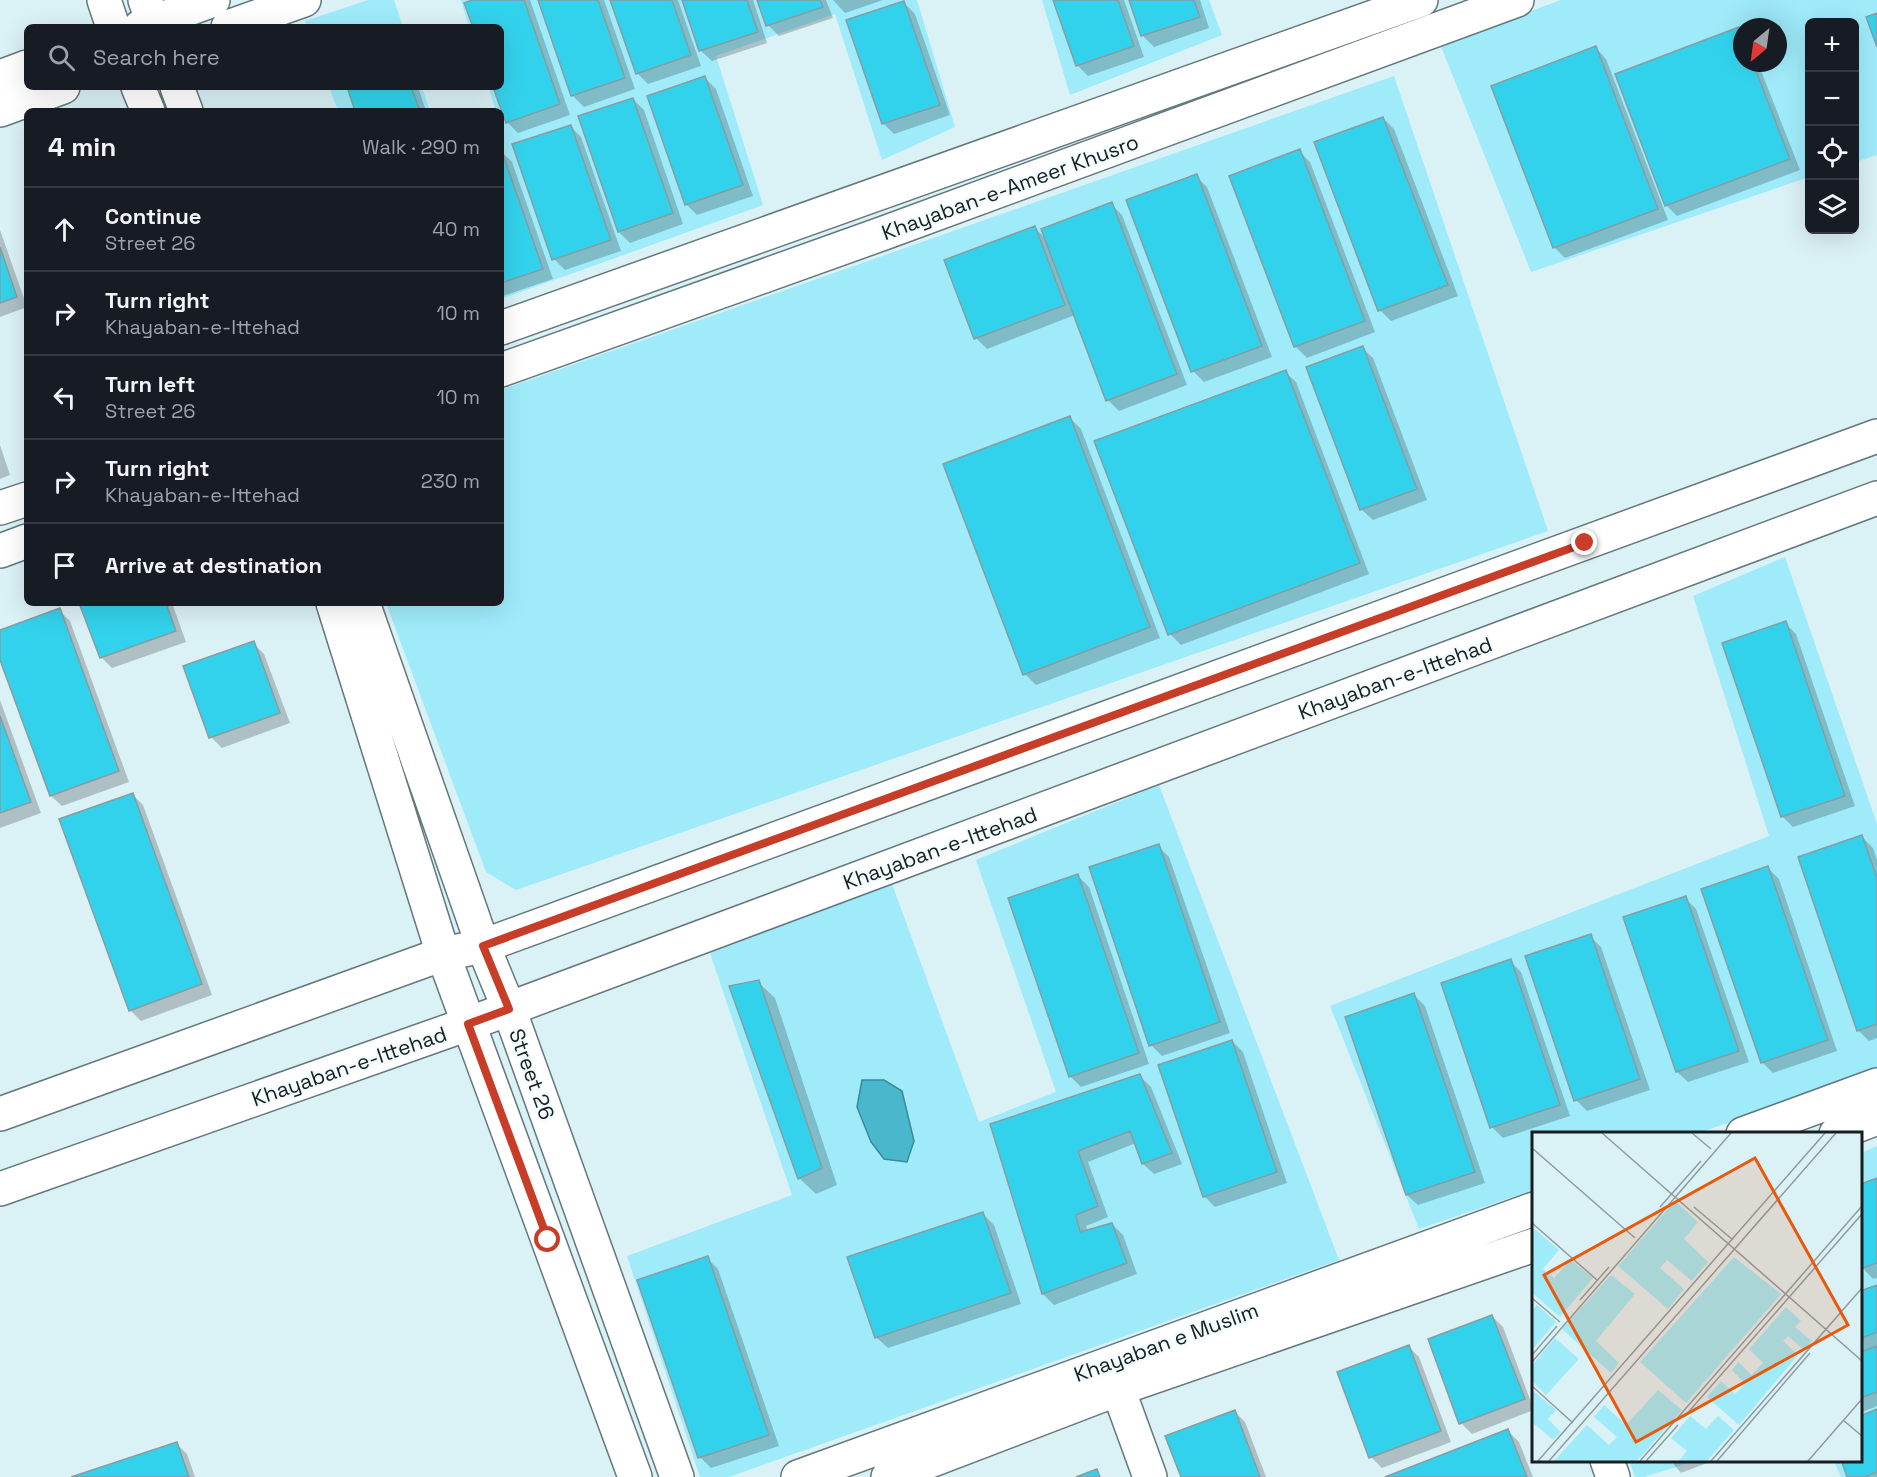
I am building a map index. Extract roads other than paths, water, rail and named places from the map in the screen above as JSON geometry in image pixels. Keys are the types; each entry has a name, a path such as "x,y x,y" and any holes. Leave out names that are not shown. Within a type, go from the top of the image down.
{"main road":[{"path":"104,0 112,24"},
{"path":"148,19 213,0"},
{"path":"236,24 304,0"},
{"name":"Khayaban-e-Ameer Khusro","path":"504,327 1421,0"},
{"name":"Khayaban-e-Ameer Khusro","path":"504,369 884,233 1517,0"},
{"path":"0,77 24,68"},
{"path":"0,110 55,90"},
{"path":"139,90 147,108"},
{"path":"178,90 185,108"},
{"path":"0,1114 442,954 483,946 1877,436"},
{"name":"Khayaban-e-Ittehad","path":"0,1189 509,1009 1877,498"},
{"path":"0,508 24,500"},
{"path":"0,551 24,542"},
{"name":"Street 26","path":"334,606 442,954 635,1477"},
{"name":"Street 26","path":"364,606 483,946 509,1009 676,1477"},
{"path":"1748,1132 1877,1085"},
{"path":"1841,1132 1877,1118"},
{"name":"Khayaban e Muslim","path":"798,1477 936,1442 1118,1389 1377,1283 1532,1209"},
{"name":"Khayaban e Muslim","path":"888,1477 936,1442 1377,1283 1532,1250"},
{"path":"1118,1389 1150,1477"},
{"path":"1607,1462 1613,1477"}]}
